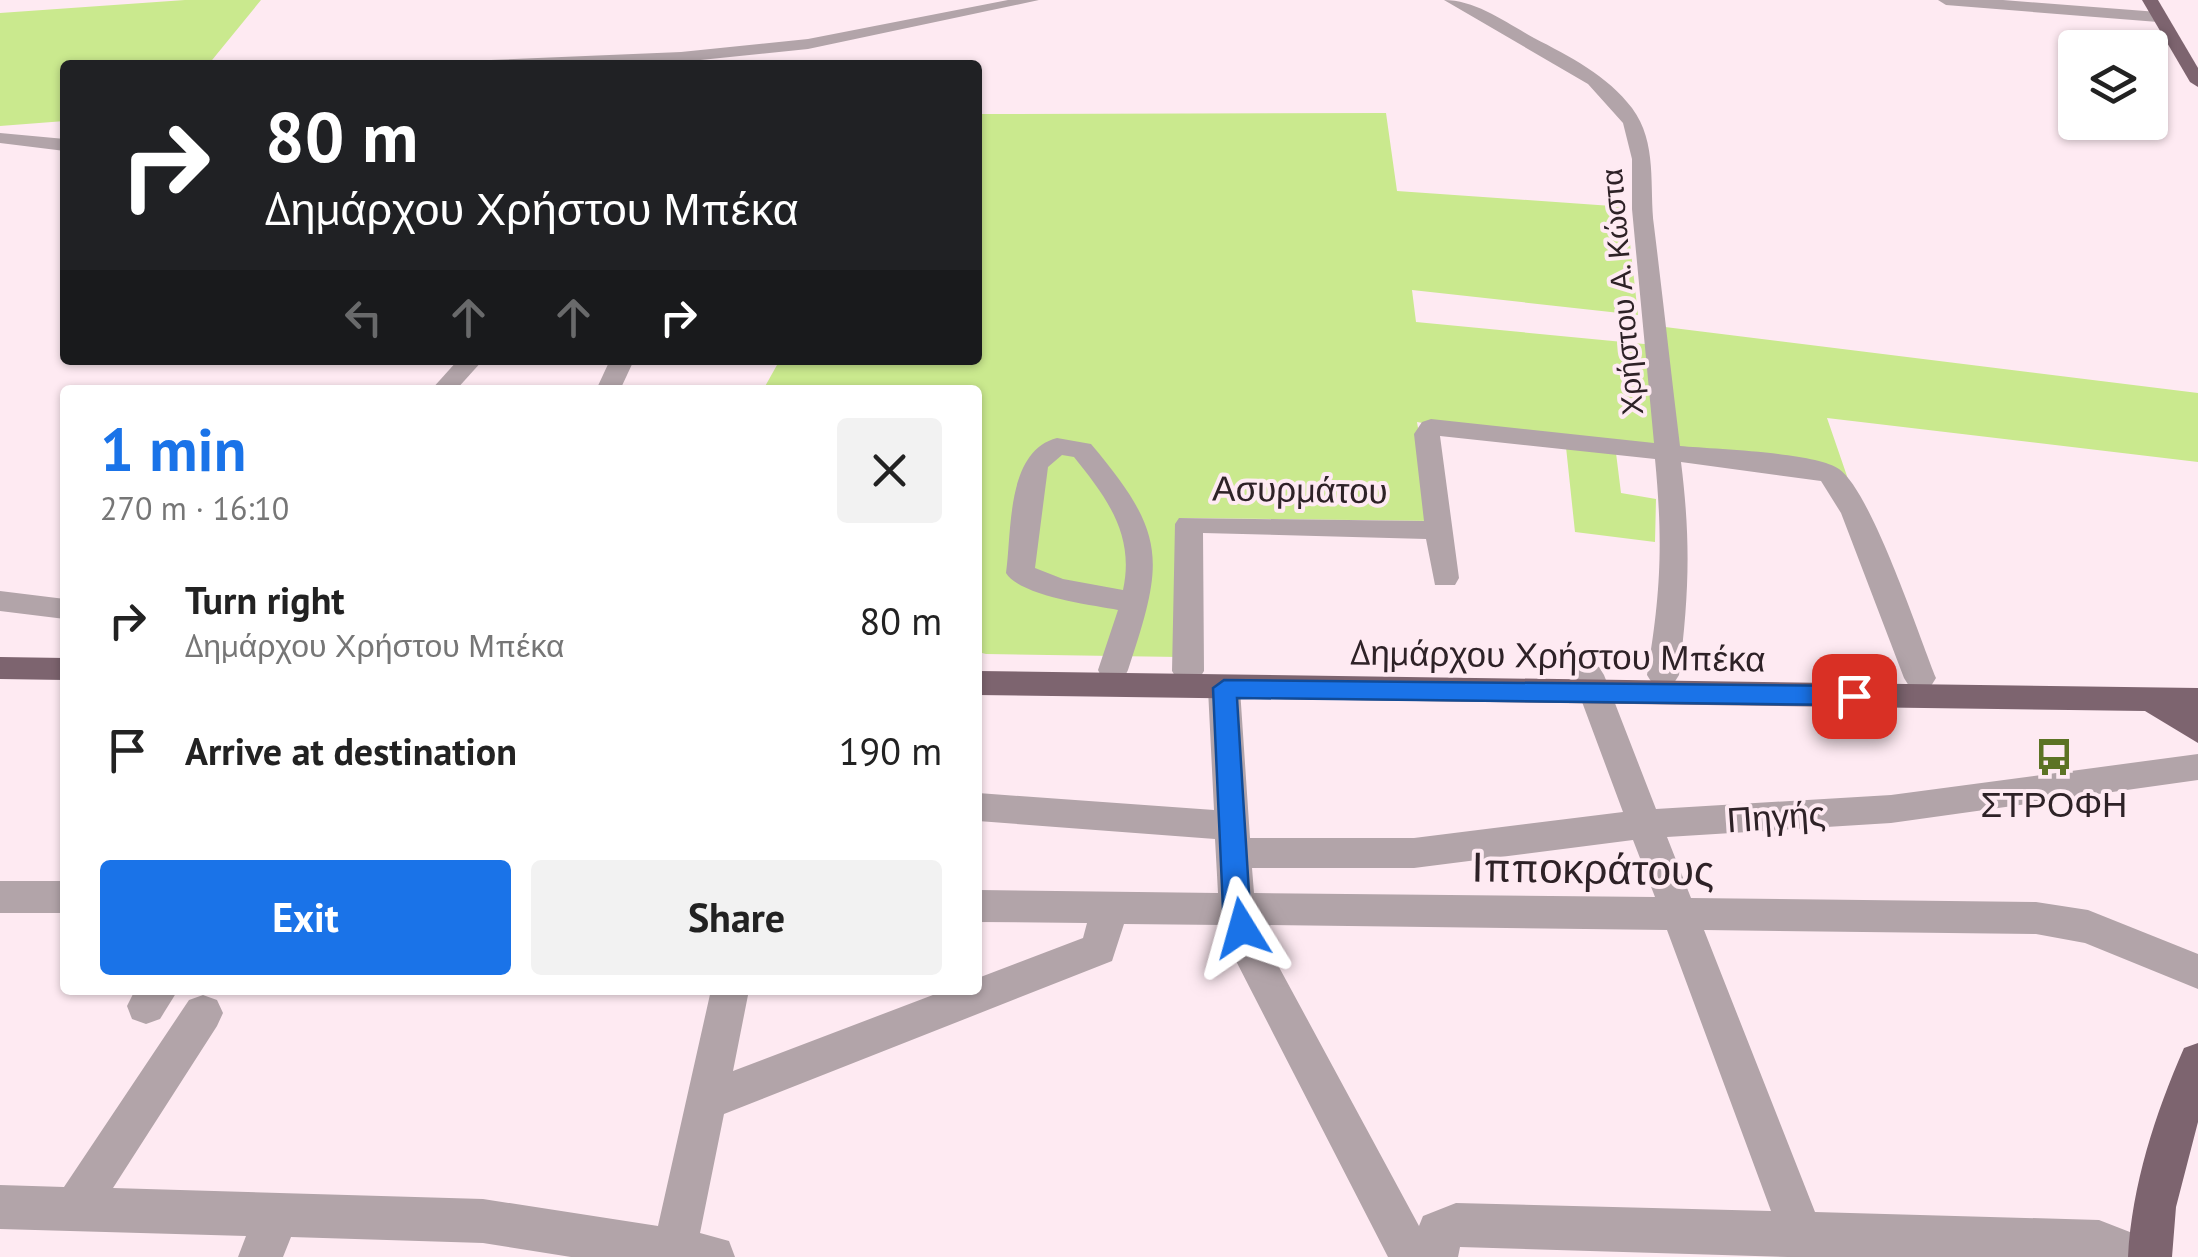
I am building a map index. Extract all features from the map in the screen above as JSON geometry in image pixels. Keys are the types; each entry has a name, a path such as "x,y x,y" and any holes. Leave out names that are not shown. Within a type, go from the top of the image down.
{"main road":[{"path":"2150,0 2198,82"},
{"path":"0,652 60,652"},
{"name":"Δημάρχου Χρήστου Μπέκα","path":"982,666 2198,700"},
{"path":"0,668 60,669"},
{"name":"Δημάρχου Χρήστου Μπέκα","path":"982,684 1224,688 1592,684 1663,675 2198,682"},
{"path":"2152,700 2198,730"},
{"path":"2150,1257 2150,1214 2158,1179 2198,1062"}],"street":[{"path":"610,60 808,44 1031,0"},
{"name":"Χρήστου Α. Κώστα","path":"1452,0 1547,52 1599,86 1626,112 1642,156 1642,210 1677,559 1663,675"},
{"path":"1946,0 2158,17"},
{"path":"0,130 60,124"},
{"path":"0,138 60,144"},
{"path":"448,385 467,365"},
{"name":"Ασυρμάτου","path":"1445,578 1427,434 1430,427 1668,450"},
{"path":"1113,670 1136,603 1145,550 1130,512 1082,450 1057,446 1035,464 1020,573 1058,588 1136,603"},
{"path":"1668,450 1824,472 1836,480 1855,513 1920,678"},
{"name":"Ασυρμάτου","path":"1188,671 1189,524 1437,530"},
{"path":"0,601 60,607"},
{"path":"1592,684 1806,1246"},
{"path":"1224,688 1236,909 1248,947 1404,1242 1424,1257"},
{"name":"Πηγής","path":"982,807 1233,840 1414,852 1646,824 1890,809 2198,767"},
{"path":"0,897 60,898"},
{"name":"Ιπποκράτους","path":"982,906 2036,918 2088,927 2198,972"},
{"path":"982,994 1099,949 1110,908"},
{"path":"0,1207 74,1209 268,1237 483,1221 687,1255 704,1102 729,995"},
{"path":"704,1102 980,995"},
{"path":"74,1209 202,1013"},
{"path":"1436,1257 1439,1232 1456,1225 1806,1246 2099,1242 2138,1257"}],"green space":[{"path":"185,0 261,0 212,60 60,60 60,121 0,126 0,13"},
{"path":"1386,113 1397,191 1626,207 1638,315 1412,290 1416,322 1665,346 1665,327 2198,393 2198,462 1827,418 1848,479 1616,453 1621,493 1656,499 1655,542 1575,532 1566,447 1417,422 1434,521 1180,518 1179,657 982,653 982,385 766,385 777,365 982,365 982,114"}],"place":[{"name":"ΣΤΡΟΦΗ","path":"2054,757"}],"route":[{"path":"1242,928 1236,909 1224,688 1854,696"}]}
